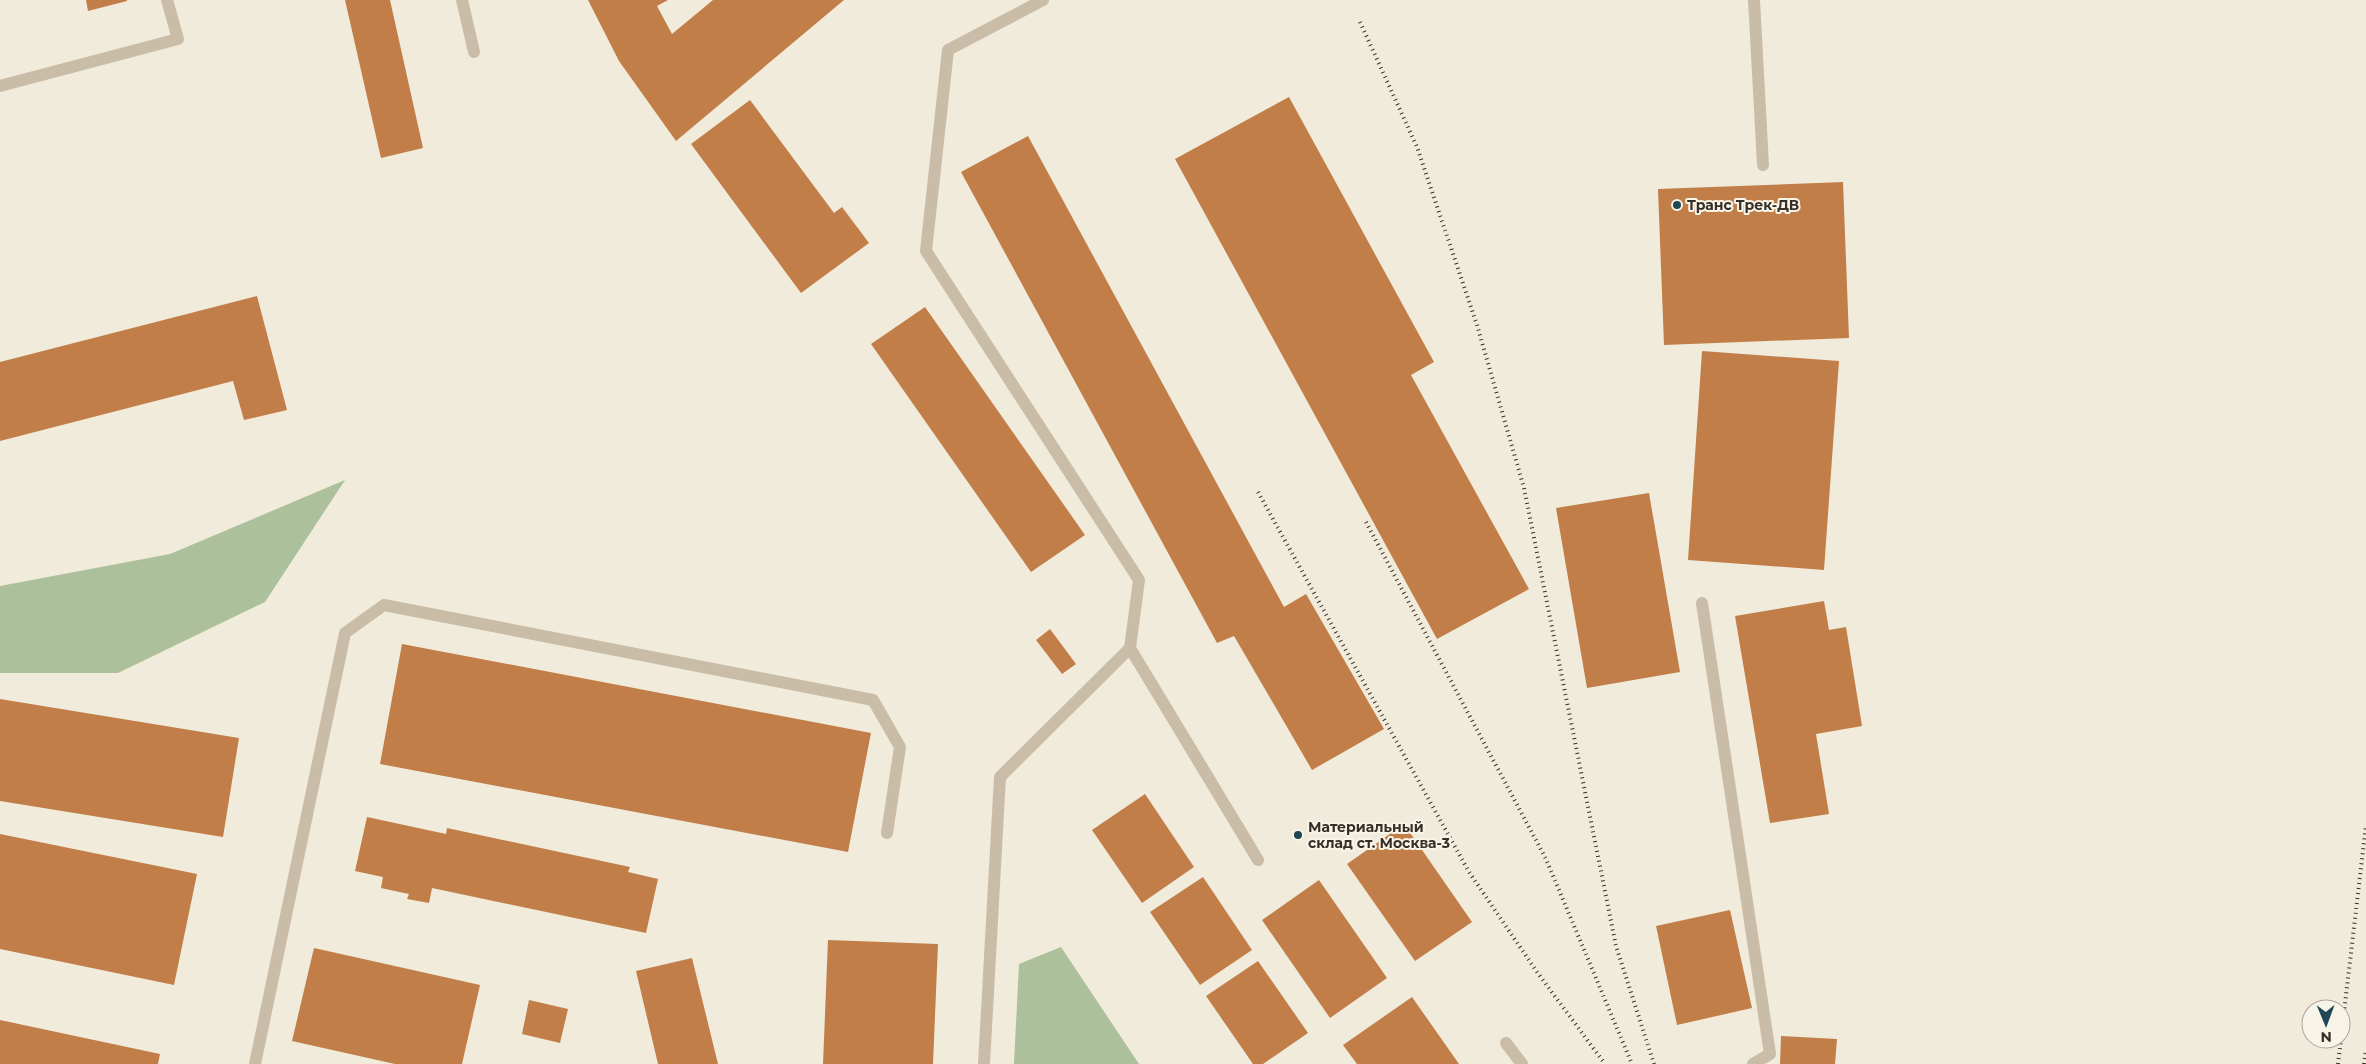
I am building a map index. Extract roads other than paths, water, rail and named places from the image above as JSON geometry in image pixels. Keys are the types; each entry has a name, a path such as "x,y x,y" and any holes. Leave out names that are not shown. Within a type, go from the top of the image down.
{"lane":[{"path":"0,86 178,39 167,0"},
{"path":"462,0 474,52"},
{"path":"984,1064 1000,777 1130,648 1139,580 926,251 948,50 1043,0"},
{"path":"1754,0 1763,165"},
{"path":"1702,603 1770,1054 1752,1064"},
{"path":"255,1064 345,633 384,605 873,700 900,747 887,833"},
{"path":"1130,648 1258,860"},
{"path":"1506,1043 1522,1064"}],"railway":[{"path":"1360,22 1417,147 1477,325 1524,488 1616,946 1654,1064"},
{"path":"1258,492 1469,872 1537,972 1605,1064"},
{"path":"1366,522 1546,859 1632,1064"},
{"path":"2346,999 2366,825"},
{"path":"2338,1064 2340,1049"},
{"path":"2364,1064 2366,1050"}],"place":[{"name":"Транс Трек-ДВ","path":"1677,205"},
{"name":"Материальный склад ст. Москва-3","path":"1298,835"}]}
